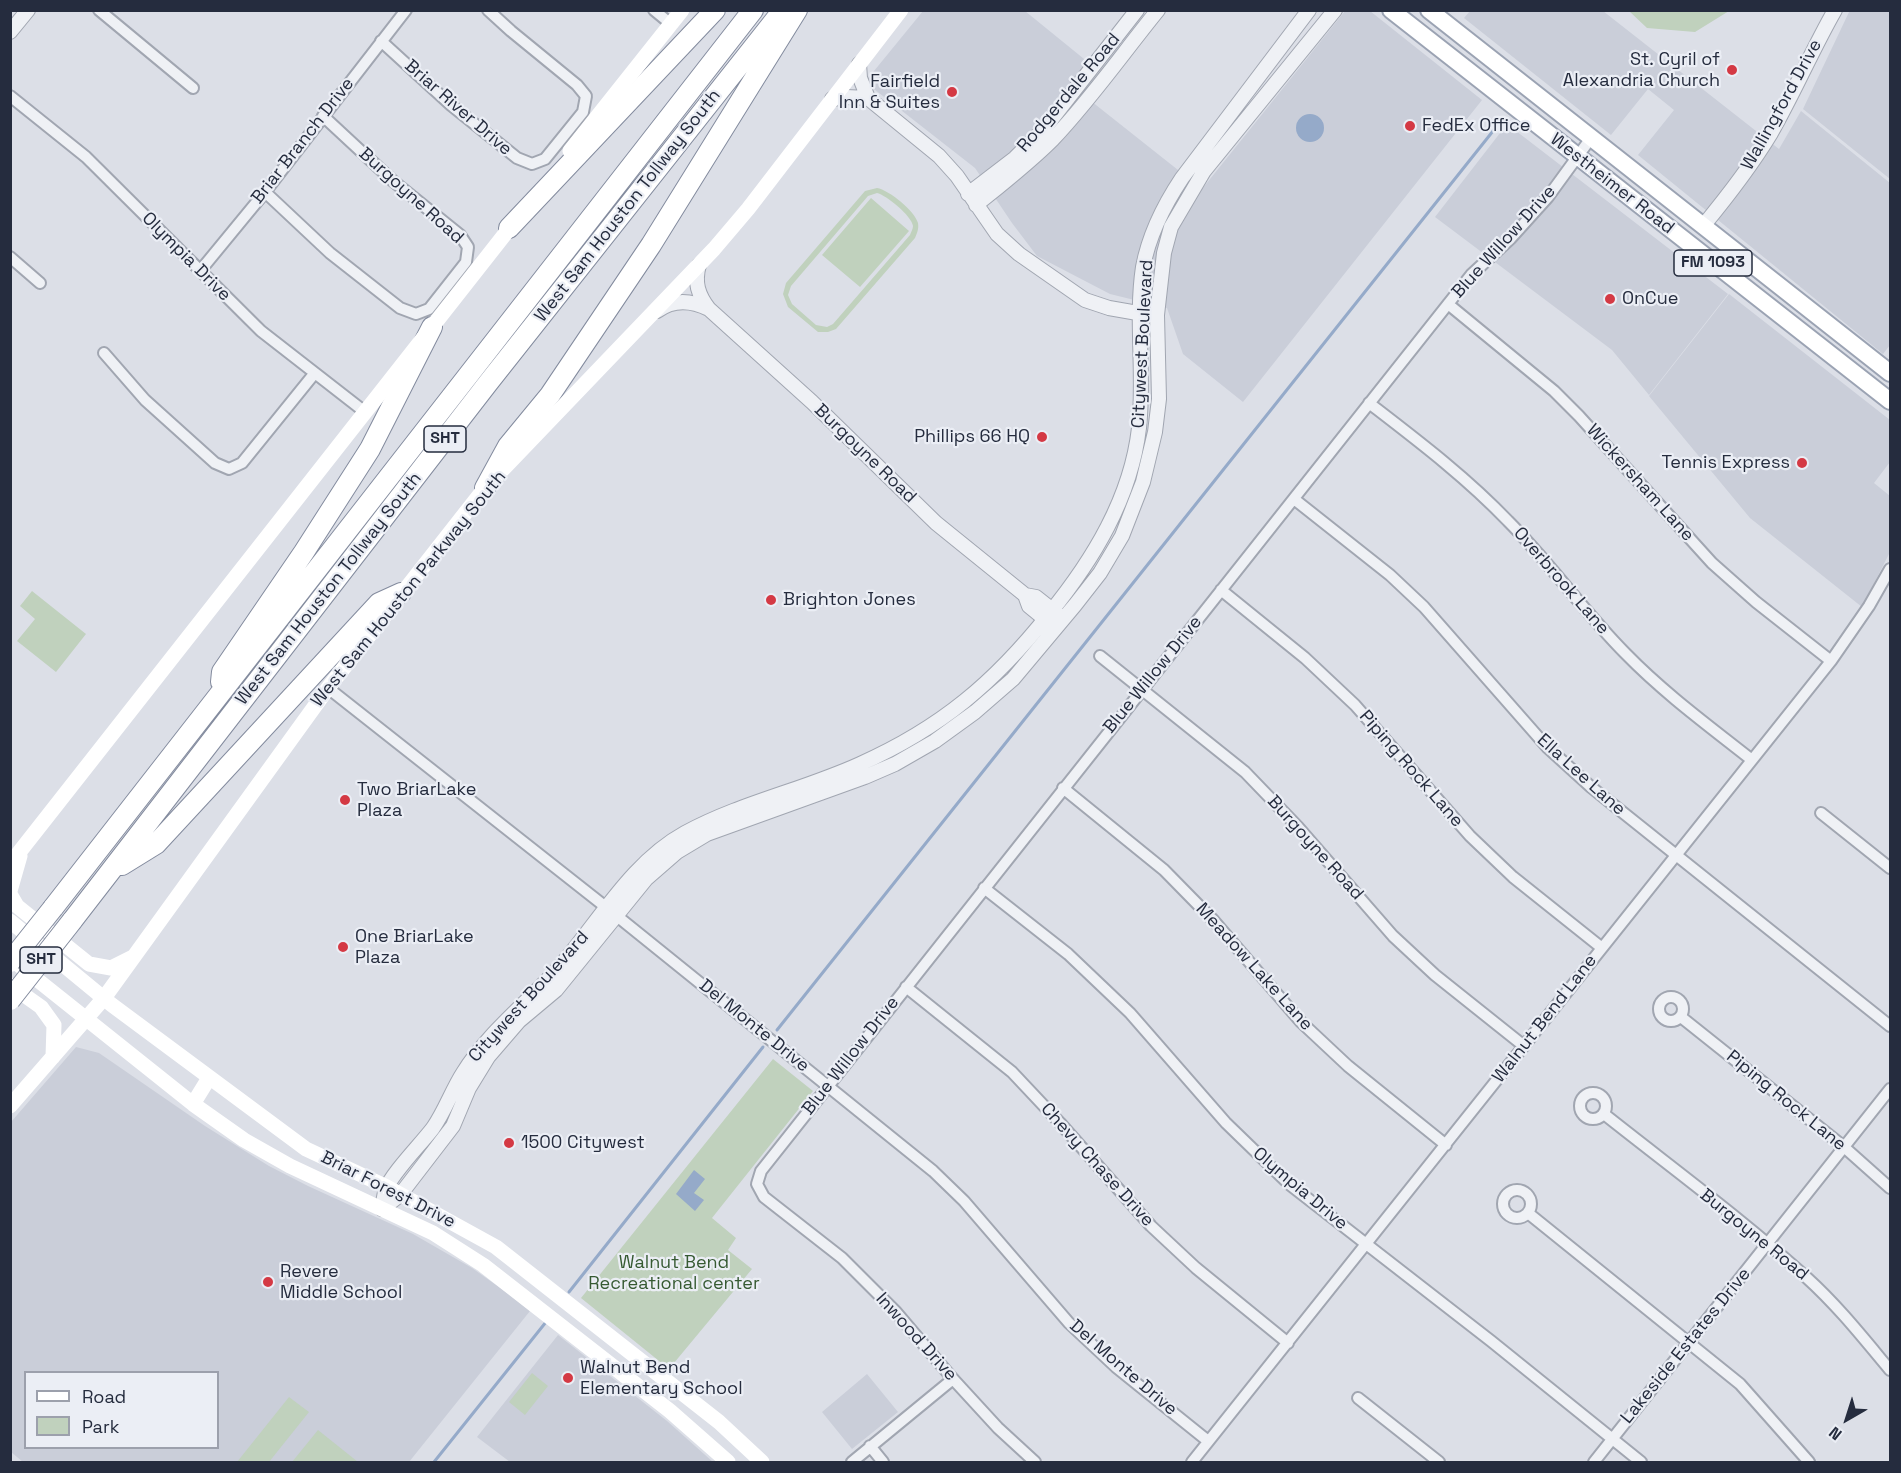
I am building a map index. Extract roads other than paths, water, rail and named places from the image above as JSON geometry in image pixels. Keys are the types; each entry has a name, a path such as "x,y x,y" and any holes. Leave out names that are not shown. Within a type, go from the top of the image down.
{"highway":[{"path":"509,228 716,10"},
{"name":"West Sam Houston Tollway South","path":"10,960 218,698 753,10"},
{"name":"West Sam Houston Tollway South","path":"10,1000 488,383 783,10"},
{"path":"484,488 508,446 550,395 651,244 796,10"},
{"path":"218,698 222,672 304,552 370,448 432,327"},
{"path":"112,871 156,844 379,603 401,593"}],"main road":[{"path":"10,864 682,10"},
{"name":"West Sam Houston Parkway South","path":"10,1106 104,998 328,688 484,488 651,316 748,209 901,10"},
{"name":"Westheimer Road","path":"1391,10 1890,401"},
{"path":"1410,10 1484,69 1528,89"},
{"name":"Westheimer Road","path":"1429,10 1890,373"},
{"path":"1647,211 1694,232 1703,226"},
{"path":"1691,246 1702,240 1715,249 1753,266"},
{"path":"1749,290 1764,290 1780,298 1798,300"},
{"path":"1782,317 1795,312 1850,341"},
{"path":"22,850 10,892 17,906 89,964 111,968 136,956"},
{"name":"Briar Forest Drive","path":"10,921 104,998 306,1149 387,1187 496,1247 719,1422 762,1462"},
{"name":"Briar Forest Drive","path":"10,960 193,1104 244,1140 280,1160 433,1233 483,1265 670,1411 728,1462"},
{"path":"10,985 41,1007 54,1025 53,1057"},
{"path":"193,1104 209,1078"},
{"path":"483,1265 496,1247"},
{"path":"588,1346 600,1328"}],"street":[{"path":"10,32 28,10"},
{"path":"99,10 193,88"},
{"name":"Briar Branch Drive","path":"200,271 265,192 406,10"},
{"name":"Briar River Drive","path":"381,41 452,105 517,158 532,164 545,159 583,112 586,96 577,85 511,32 488,10"},
{"path":"654,10 671,24"},
{"name":"Rodgerdale Road","path":"972,199 1044,129 1137,10"},
{"name":"Rodgerdale Road","path":"972,199 1024,167 1053,139 1084,104 1158,10"},
{"name":"Citywest Boulevard","path":"1054,619 1107,531 1125,487 1139,430 1142,375 1140,314 1143,266 1157,220 1169,196 1309,10"},
{"name":"Citywest Boulevard","path":"382,1209 400,1195 453,1126 469,1088 488,1057 519,1022 556,990 612,913 634,875 657,853 682,834 729,812 858,765 931,727 972,697 1100,573 1122,536 1143,482 1155,432 1159,399 1157,315 1164,253 1171,226 1203,171 1335,10"},
{"name":"Wallingford Drive","path":"1703,226 1733,190 1772,132 1835,10"},
{"path":"859,64 860,78 868,98 939,156 957,176 997,234 1019,254 1085,300 1109,308 1157,315"},
{"path":"1072,94 1084,104"},
{"name":"Olympia Drive","path":"10,96 86,157 261,331 365,412"},
{"path":"832,99 868,98"},
{"name":"Burgoyne Road","path":"265,192 330,252 400,309 416,314 429,309 466,262 468,247 460,235 393,181 323,116"},
{"name":"Blue Willow Drive","path":"790,1218 764,1197 757,1184 761,1171 1471,274 1511,238 1548,197 1591,138"},
{"path":"10,257 40,283"},
{"name":"Burgoyne Road","path":"699,265 696,273 698,291 709,309 812,402 936,523 1025,595 1029,606 1054,619"},
{"name":"Burgoyne Road","path":"651,316 670,304 681,302 692,302 709,309"},
{"name":"Wickersham Lane","path":"1448,304 1554,391 1712,563 1756,602 1831,661"},
{"path":"104,353 145,400 215,463 229,469 242,463 314,374"},
{"name":"Overbrook Lane","path":"1370,403 1463,478 1509,522 1592,618 1659,686 1752,760"},
{"name":"Ella Lee Lane","path":"1294,499 1390,575 1424,607 1547,747 1591,787 1890,1026"},
{"name":"Walnut Bend Lane","path":"1192,1462 1831,661 1869,606 1890,569"},
{"name":"Piping Rock Lane","path":"1221,590 1305,658 1354,705 1470,836 1513,877 1602,948"},
{"name":"Burgoyne Road","path":"1100,656 1245,772 1298,827 1393,936 1435,975 1524,1046"},
{"name":"Del Monte Drive","path":"328,688 933,1171 964,1201 1084,1338 1116,1367 1208,1441"},
{"name":"Meadow Lake Lane","path":"1063,788 1164,870 1214,921 1301,1022 1348,1066 1446,1145"},
{"path":"1821,813 1890,868"},
{"name":"Olympia Drive","path":"984,888 1076,962 1130,1013 1226,1123 1289,1184 1641,1462"},
{"name":"Citywest Boulevard","path":"382,1209 387,1187 435,1124 462,1074 479,1051 496,1030 612,913"},
{"name":"Chevy Chase Drive","path":"906,987 1012,1072 1151,1226 1196,1268 1288,1343"},
{"name":"Piping Rock Lane","path":"1681,1017 1844,1147 1890,1188"},
{"name":"Lakeside Estates Drive","path":"1594,1462 1890,1089"},
{"name":"Burgoyne Road","path":"1604,1114 1767,1244 1832,1303 1890,1370"},
{"path":"1528,1213 1740,1384 1809,1462"},
{"name":"Inwood Drive","path":"790,1218 842,1258 896,1312 998,1428 1035,1462"},
{"path":"852,1462 953,1379"},
{"path":"1358,1398 1439,1462"},
{"path":"870,1446 882,1462"}],"water":[{"path":"1310,114 1320,118 1324,128 1320,138 1310,142 1300,138 1296,128 1300,118"},
{"path":"694,1170 705,1179 694,1193 704,1200 695,1211 676,1194"}],"waterway":[{"path":"777,1030 1501,121"},
{"path":"569,1292 763,1047"},
{"path":"434,1462 546,1322"}],"place":[{"name":"St. Cyril of Alexandria Church","path":"1732,70"},
{"name":"Fairfield Inn & Suites","path":"952,92"},
{"name":"FedEx Office","path":"1410,126"},
{"name":"OnCue","path":"1610,299"},
{"name":"Phillips 66 HQ","path":"1042,437"},
{"name":"Tennis Express","path":"1802,463"},
{"name":"Brighton Jones","path":"771,600"},
{"name":"Two BriarLake Plaza","path":"345,800"},
{"name":"One BriarLake Plaza","path":"343,947"},
{"name":"1500 Citywest","path":"509,1143"},
{"name":"Revere Middle School","path":"268,1282"},
{"name":"Walnut Bend Elementary School","path":"568,1378"}],"park label":[{"name":"Walnut Bend Recreational center","path":"674,1273"}]}
